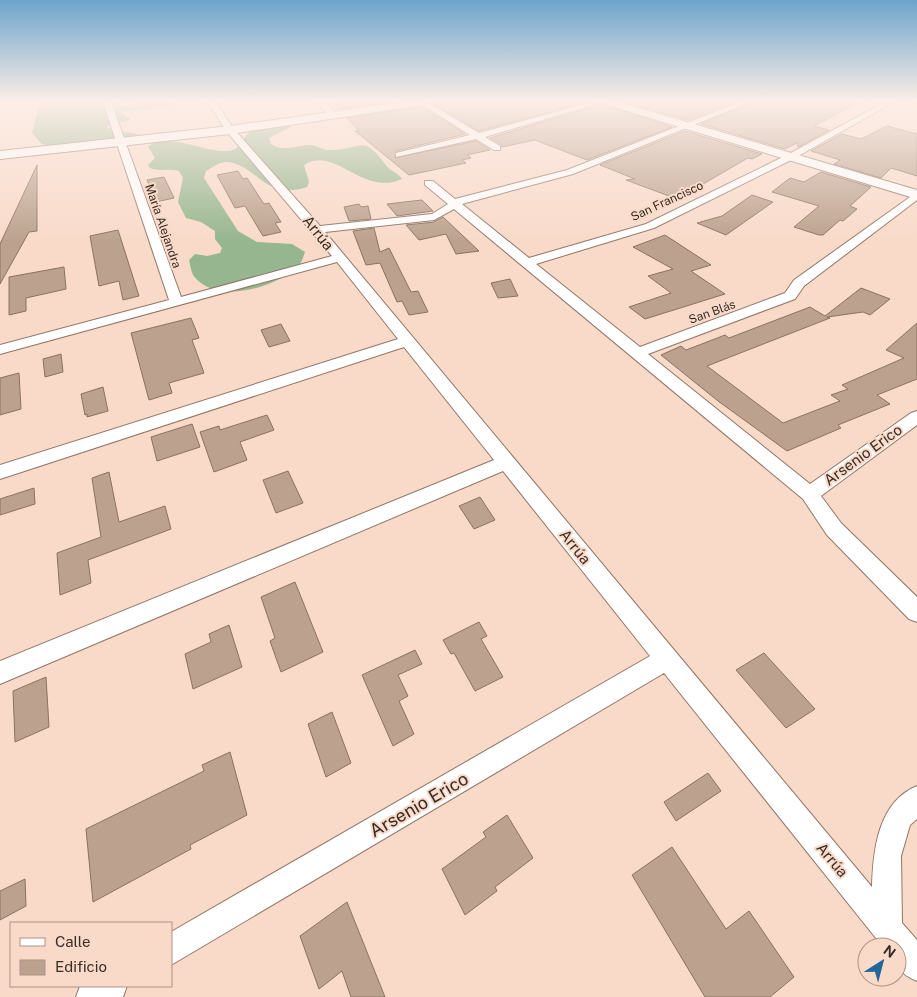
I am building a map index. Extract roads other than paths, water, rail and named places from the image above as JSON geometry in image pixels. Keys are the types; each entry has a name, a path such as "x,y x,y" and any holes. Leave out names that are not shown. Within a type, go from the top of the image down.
{"main road":[{"path":"0,156 75,149"},
{"path":"762,149 917,195"}],"street":[{"name":"María Alejandra","path":"123,149 176,302"},
{"name":"Arrúa","path":"246,149 317,230 917,965"},
{"path":"399,155 426,149"},
{"path":"317,230 434,217 445,212 453,204 463,199 570,172 629,149"},
{"name":"San Francisco","path":"527,263 650,226 805,149"},
{"path":"429,183 810,494 834,529 917,612"},
{"name":"San Blás","path":"632,348 790,296 799,283 917,195"},
{"path":"0,350 338,258"},
{"path":"0,460 404,337"},
{"path":"0,472 404,337"},
{"name":"Arsenio Erico","path":"810,494 917,417"},
{"path":"0,673 506,462"},
{"name":"Arsenio Erico","path":"172,949 666,659"},
{"path":"887,927 887,856 898,817 917,800"},
{"path":"92,997 109,987"}]}
